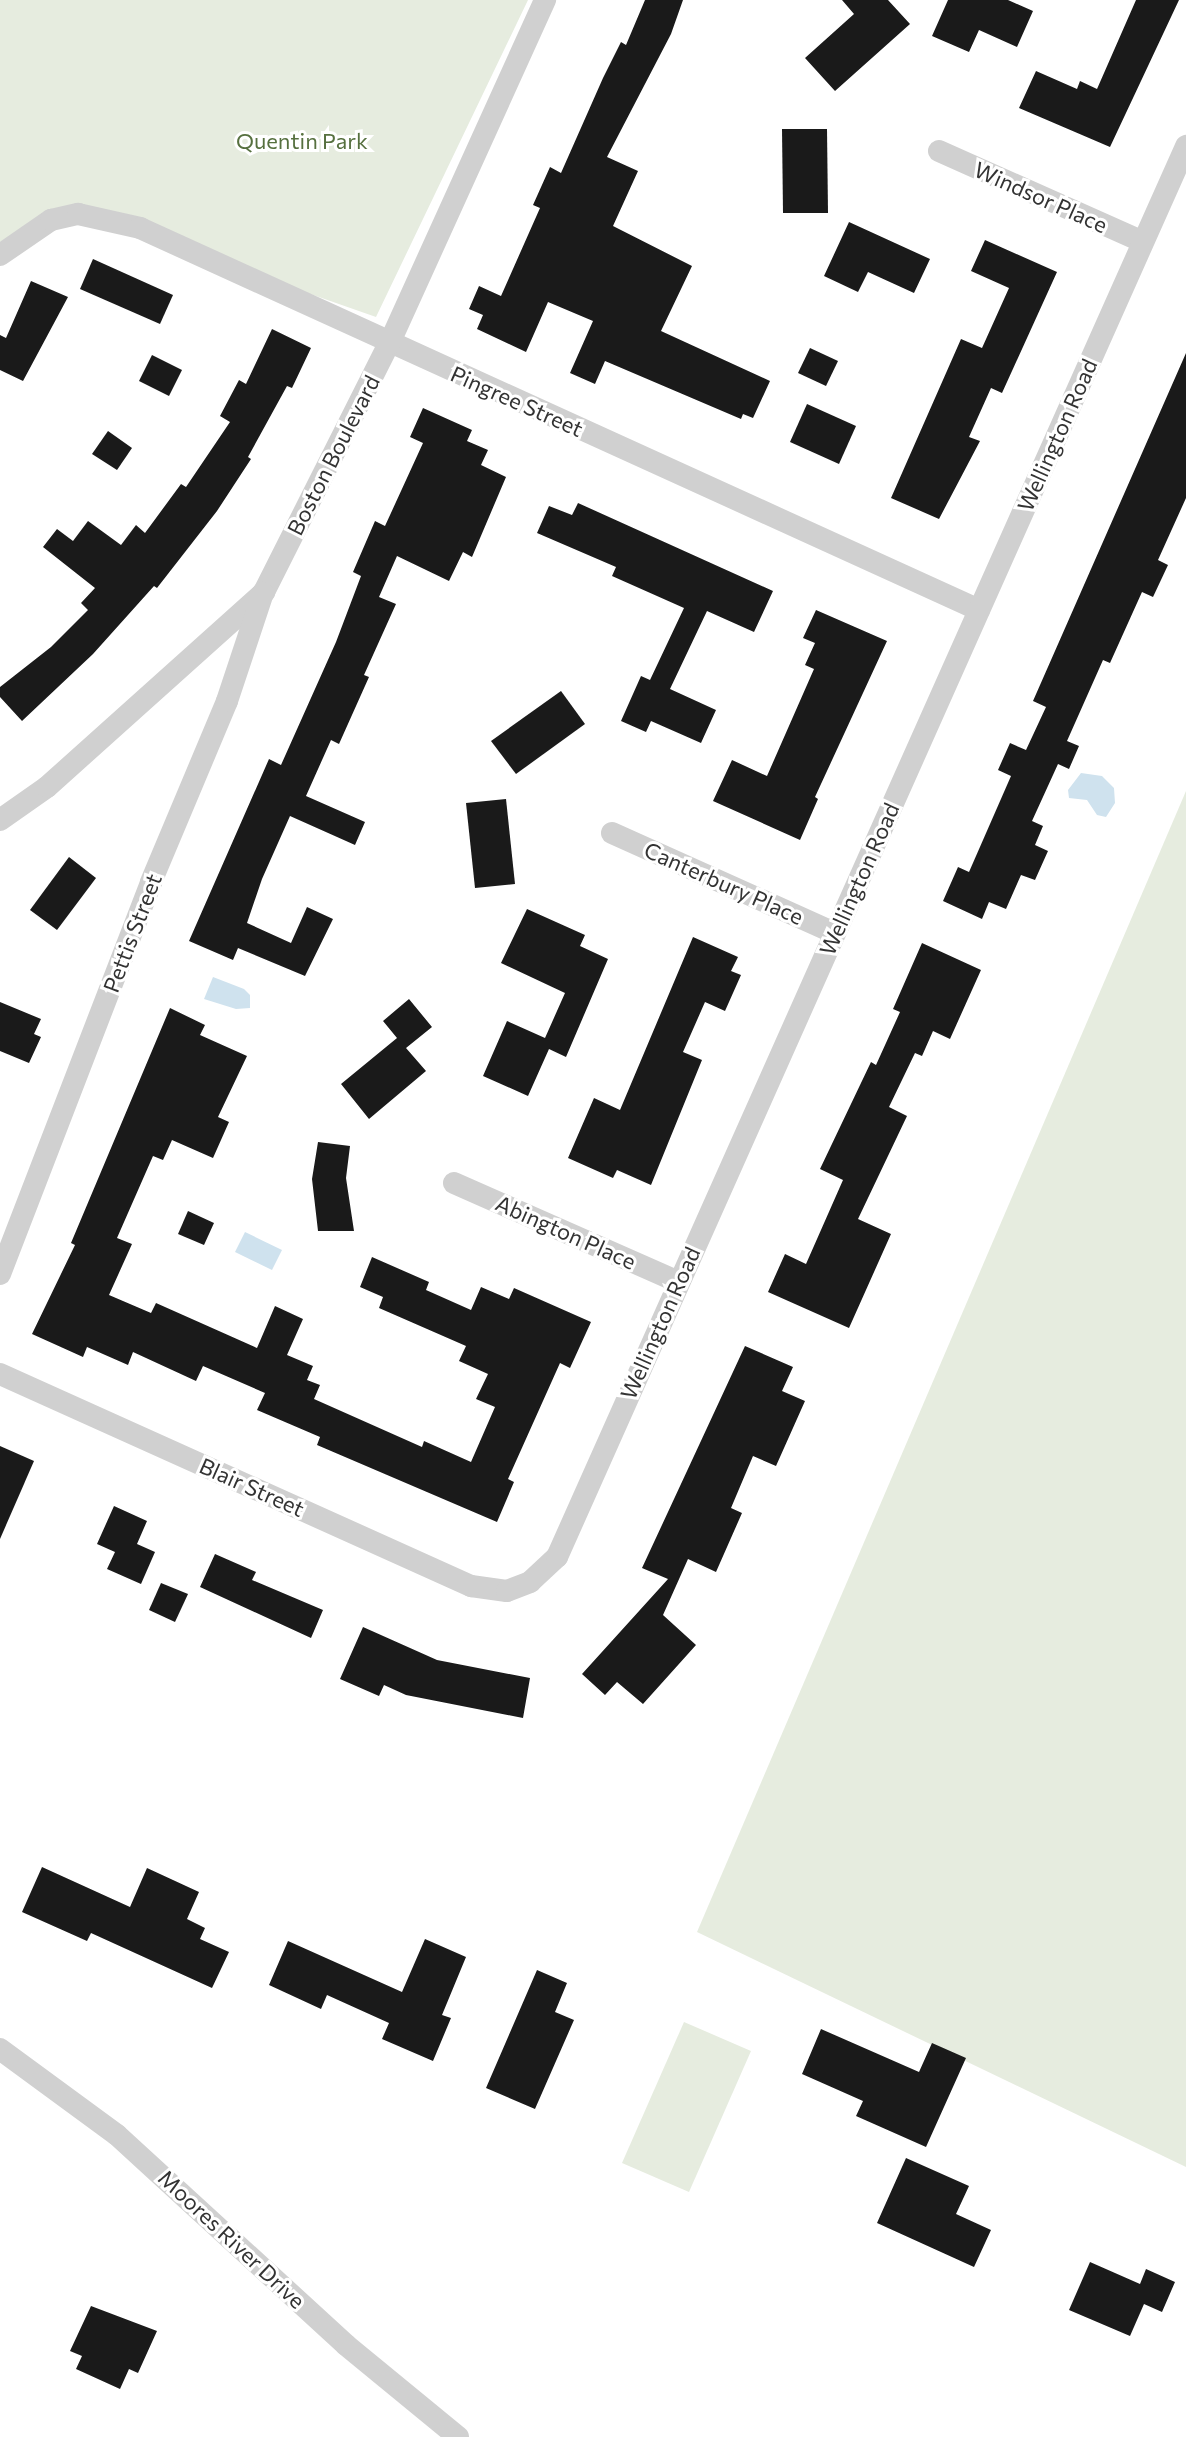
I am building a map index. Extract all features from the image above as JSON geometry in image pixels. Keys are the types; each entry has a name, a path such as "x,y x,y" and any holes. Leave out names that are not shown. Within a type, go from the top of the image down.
{"street":[{"name":"Boston Boulevard","path":"0,820 47,787 264,592 389,344 545,0"},
{"name":"Wellington Road","path":"507,1591 530,1582 557,1557 1186,146"},
{"name":"Windsor Place","path":"939,151 1143,242"},
{"name":"Pingree Street","path":"0,255 51,220 78,214 140,228 389,344 979,610"},
{"name":"Pettis Street","path":"0,1274 151,882 227,701 264,592"},
{"name":"Canterbury Place","path":"612,833 835,933"},
{"name":"Abington Place","path":"454,1183 678,1282"},
{"name":"Blair Street","path":"0,1374 471,1586 507,1591"},
{"name":"Moores River Drive","path":"0,2049 117,2135 346,2345 458,2437"}],"green space":[{"name":"Quentin Park","path":"0,0 528,0 376,317 136,233 50,214 0,242"},
{"path":"1186,791 1186,2167 697,1932"},
{"path":"684,2022 751,2051 689,2192 622,2163"}],"water":[{"path":"1081,773 1102,776 1114,788 1115,803 1106,817 1097,815 1087,800 1069,798 1068,790"},
{"path":"213,977 244,989 250,995 250,1008 236,1009 204,999"},
{"path":"245,1232 282,1250 272,1270 235,1252"}],"building":[{"path":"645,0 683,0 671,34 607,157 638,171 613,226 692,266 661,331 770,381 753,418 743,414 741,419 605,361 595,384 570,373 593,321 548,302 526,352 477,329 483,315 469,309 479,286 501,296 540,208 533,205 550,167 561,173 603,78 621,42 626,45"},
{"path":"842,0 888,0 910,24 835,91 805,58 854,14"},
{"path":"948,0 1008,0 1033,11 1017,47 979,30 969,52 932,36"},
{"path":"1136,0 1179,0 1110,147 1019,108 1036,71 1077,89 1080,81 1097,89"},
{"path":"782,129 827,129 828,213 783,213"},
{"path":"849,222 930,259 914,293 868,272 858,292 824,276"},
{"path":"985,240 1057,272 1002,393 991,388 969,437 980,441 939,519 891,498 961,339 982,348 1009,288 971,271"},
{"path":"93,259 173,295 160,324 80,289"},
{"path":"31,281 68,297 23,381 0,370 0,335 6,338"},
{"path":"272,329 311,348 292,388 287,386 248,457 251,459 217,511 157,588 154,586 93,654 22,721 0,697 0,687 51,647 88,610 81,603 95,588 43,547 57,529 73,541 88,521 121,545 136,525 145,533 181,484 186,487 230,422 220,416 239,380 246,384"},
{"path":"810,348 838,361 826,386 798,373"},
{"path":"1186,353 1186,498 1158,560 1168,565 1153,597 1142,592 1110,663 1103,660 1067,741 1079,746 1069,769 1058,764 1032,821 1043,826 1035,845 1048,851 1035,880 1021,875 1006,909 989,902 982,919 943,901 958,867 969,872 1011,776 998,770 1010,743 1026,750 1046,707 1033,701"},
{"path":"152,355 182,370 169,396 139,381"},
{"path":"807,404 856,426 839,464 790,442"},
{"path":"423,408 472,430 467,441 488,450 481,465 506,477 472,557 463,552 449,581 397,556 379,597 396,604 364,675 369,677 339,744 331,740 306,796 365,822 355,845 290,816 262,879 247,923 291,943 307,907 333,919 305,976 238,948 233,960 189,941 269,759 281,765 336,642 361,576 353,572 375,521 385,526 423,443 410,437"},
{"path":"108,431 132,448 117,470 92,454"},
{"path":"578,503 773,591 754,632 707,611 670,689 716,710 701,743 651,721 646,732 621,721 641,676 650,680 684,608 612,576 616,567 537,533 549,506 572,515"},
{"path":"816,610 887,641 815,797 818,799 800,840 713,801 732,760 767,776 814,669 805,665 815,643 803,638"},
{"path":"561,691 585,724 516,774 491,741"},
{"path":"506,799 515,884 475,888 466,803"},
{"path":"69,857 96,878 57,930 30,910"},
{"path":"527,909 585,935 580,946 608,959 566,1057 549,1049 528,1096 483,1076 507,1021 545,1038 565,993 501,963"},
{"path":"693,937 738,957 731,971 741,975 725,1011 705,1002 683,1052 702,1060 651,1185 617,1170 613,1178 568,1158 594,1098 620,1110"},
{"path":"922,943 981,970 950,1039 933,1031 922,1056 915,1053 889,1107 907,1116 858,1219 891,1234 849,1328 768,1292 785,1254 806,1264 843,1180 820,1169 871,1062 876,1065 900,1012 893,1009"},
{"path":"409,999 432,1027 406,1048 426,1071 369,1119 341,1084 397,1038 383,1021"},
{"path":"0,1002 41,1019 34,1034 41,1037 29,1063 0,1051"},
{"path":"170,1008 205,1025 200,1035 247,1056 218,1117 229,1122 213,1158 172,1140 163,1160 153,1156 117,1238 132,1244 109,1295 151,1313 156,1303 257,1348 275,1306 303,1319 287,1355 313,1366 307,1380 320,1385 314,1399 422,1447 424,1441 471,1462 495,1407 476,1399 488,1374 459,1361 466,1346 379,1308 383,1297 360,1287 372,1257 429,1282 426,1290 471,1310 481,1287 509,1299 514,1288 591,1322 570,1368 560,1363 508,1479 514,1482 497,1522 317,1445 320,1437 257,1410 265,1393 203,1366 196,1381 133,1352 128,1365 87,1347 83,1357 32,1334 75,1245 71,1243"},
{"path":"318,1142 350,1146 346,1178 354,1231 318,1231 312,1179"},
{"path":"188,1211 214,1223 204,1245 178,1234"},
{"path":"745,1346 793,1367 782,1391 805,1401 776,1466 753,1456 731,1508 742,1513 716,1572 688,1559 663,1615 696,1645 643,1704 617,1682 605,1695 582,1674 668,1579 642,1568"},
{"path":"0,1446 34,1461 0,1539"},
{"path":"114,1506 147,1521 137,1544 155,1552 141,1584 107,1569 115,1552 97,1544"},
{"path":"215,1554 256,1572 252,1580 323,1610 311,1638 200,1587"},
{"path":"161,1583 188,1594 175,1622 149,1610"},
{"path":"363,1627 437,1660 530,1678 523,1718 406,1695 384,1685 379,1696 340,1679"},
{"path":"42,1867 130,1907 147,1868 199,1892 187,1919 205,1928 200,1939 229,1952 212,1988 91,1933 87,1941 22,1912"},
{"path":"425,1939 466,1957 442,2015 451,2018 433,2061 382,2039 389,2023 327,1995 321,2009 269,1985 288,1941 402,1992"},
{"path":"537,1970 567,1983 555,2012 574,2020 535,2109 486,2088"},
{"path":"821,2029 919,2072 932,2043 966,2058 926,2147 856,2116 863,2101 802,2074"},
{"path":"906,2158 969,2186 956,2214 991,2230 974,2267 877,2223"},
{"path":"1090,2262 1140,2284 1146,2269 1175,2282 1162,2312 1144,2304 1130,2336 1069,2310"},
{"path":"91,2306 157,2331 138,2373 129,2369 120,2389 76,2369 82,2356 70,2351"}]}
